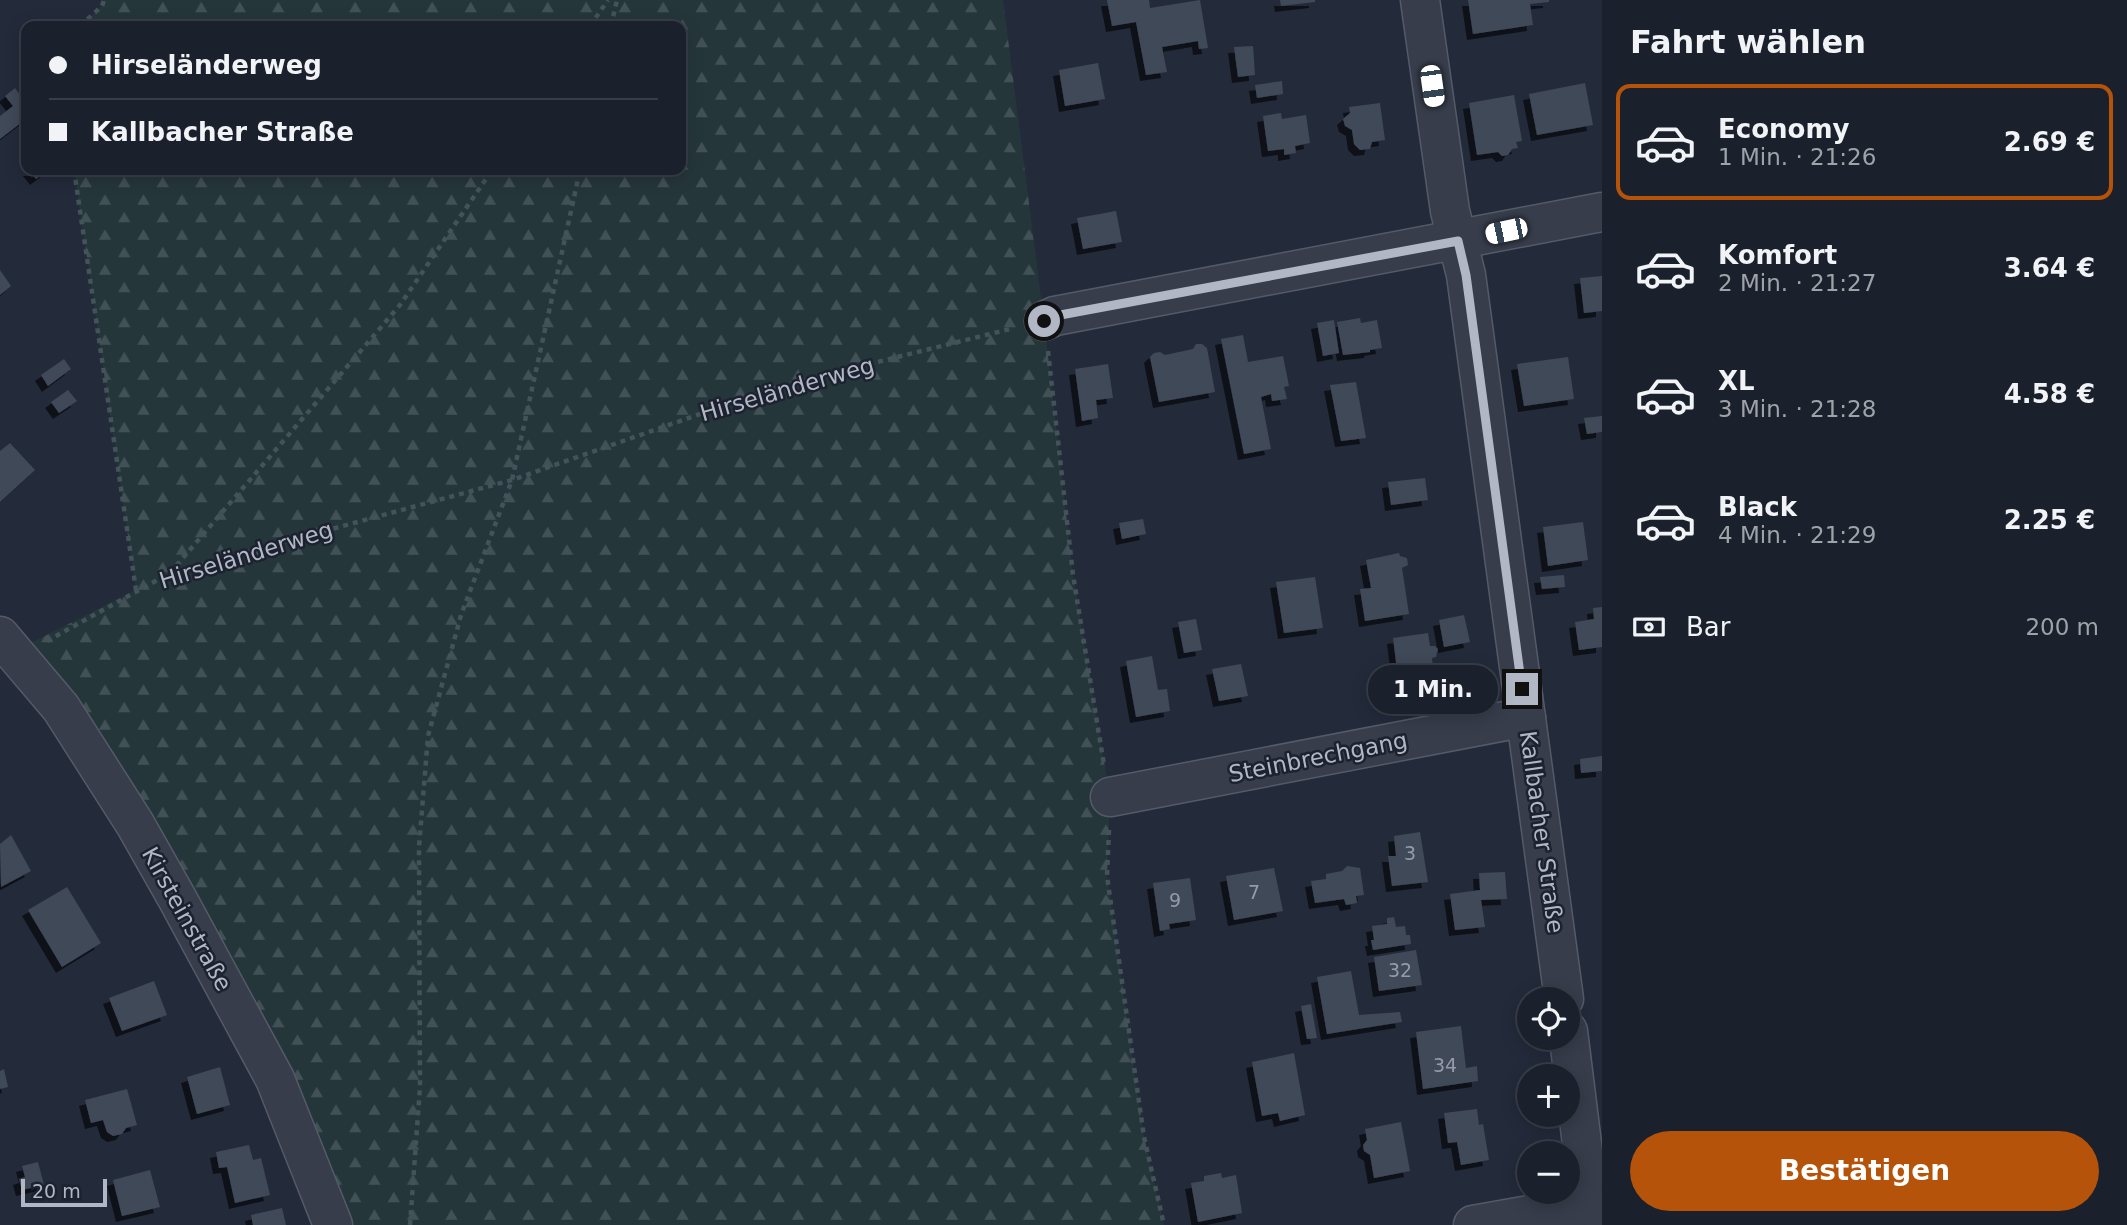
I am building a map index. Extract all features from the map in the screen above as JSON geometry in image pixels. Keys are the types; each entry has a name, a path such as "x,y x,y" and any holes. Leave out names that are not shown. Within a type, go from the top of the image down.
{"street":[{"name":"Kallbacher Straße","path":"1420,0 1450,211 1468,289 1562,987"},
{"path":"1044,321 1055,316 1602,212"},
{"name":"Kirsteinstraße","path":"4,648 61,708 135,824 275,1079 333,1225"},
{"name":"Steinbrechgang","path":"1110,797 1526,717"},
{"path":"1472,1225 1591,1214 1570,1050"}],"path":[{"path":"86,21 102,6 104,0"},
{"path":"593,21 608,0"},
{"path":"612,21 617,0"},
{"path":"75,175 136,590"},
{"path":"170,573 400,305 489,175"},
{"path":"410,1225 420,1087 419,847 428,736 461,615 512,480 579,175"},
{"path":"1044,321 1073,575 1110,797 1107,876 1144,1137 1164,1225"},
{"name":"Hirseländerweg","path":"4,648 34,648 170,573 512,480 777,387 1044,321"}],"green space":[{"path":"104,0 1003,0 1073,575 1110,797 1107,876 1144,1137 1164,1225 331,1225 301,1143 13,652 136,590 75,175 686,175 686,21 86,21 102,6"}],"building":[{"path":"1107,0 1149,0 1150,8 1200,0 1208,48 1199,49 1198,41 1162,47 1167,72 1146,75 1136,22 1112,26"},
{"path":"1280,0 1315,0 1315,2 1281,6"},
{"path":"1468,0 1549,2 1530,4 1533,25 1473,34"},
{"path":"1253,46 1255,75 1238,77 1234,47"},
{"path":"1098,63 1105,99 1065,106 1059,70"},
{"path":"1282,81 1283,94 1257,98 1255,85"},
{"path":"1585,83 1593,125 1537,135 1529,94"},
{"path":"15,88 21,96 21,123 0,139 0,116 13,106 5,96"},
{"path":"1514,95 1522,141 1516,142 1518,148 1512,149 1508,155 1502,156 1498,152 1477,155 1469,103"},
{"path":"1380,103 1385,140 1372,142 1370,149 1360,150 1354,144 1352,130 1345,126 1343,119 1350,113 1349,107"},
{"path":"1281,113 1282,119 1306,115 1310,143 1295,146 1296,153 1284,155 1284,149 1268,151 1263,116"},
{"path":"1116,211 1122,242 1083,249 1077,218"},
{"path":"0,270 11,286 0,295"},
{"path":"1602,276 1602,311 1584,313 1580,278"},
{"path":"1360,318 1361,323 1377,320 1382,348 1343,355 1337,322"},
{"path":"1334,320 1339,353 1323,356 1317,323"},
{"path":"1243,335 1248,362 1283,356 1289,386 1284,387 1287,399 1272,401 1271,394 1261,397 1271,449 1244,454 1221,339"},
{"path":"1196,344 1207,348 1215,392 1159,402 1150,357 1154,353 1165,355 1193,349"},
{"path":"1568,357 1574,399 1524,406 1517,364"},
{"path":"64,359 71,369 48,386 41,375"},
{"path":"1108,364 1113,398 1096,400 1098,418 1082,421 1075,369"},
{"path":"1356,382 1366,438 1341,441 1330,385"},
{"path":"68,390 77,401 59,413 51,402"},
{"path":"1602,416 1602,432 1587,434 1584,418"},
{"path":"10,443 35,470 0,502 0,451"},
{"path":"1425,478 1428,500 1391,505 1388,482"},
{"path":"1143,519 1146,534 1122,539 1119,523"},
{"path":"1583,522 1588,560 1548,566 1543,527"},
{"path":"1399,553 1407,558 1408,565 1402,568 1409,614 1365,621 1360,589 1371,588 1366,560"},
{"path":"1564,575 1565,587 1542,589 1540,577"},
{"path":"1315,577 1323,628 1284,633 1276,582"},
{"path":"1602,607 1602,647 1579,650 1575,622 1594,619 1593,608"},
{"path":"1464,615 1470,642 1444,647 1439,620"},
{"path":"1196,619 1202,650 1184,653 1178,622"},
{"path":"1428,633 1430,646 1438,649 1436,657 1432,658 1434,677 1403,682 1398,678 1393,638"},
{"path":"1152,656 1158,690 1167,689 1170,711 1136,717 1126,661"},
{"path":"1241,664 1248,696 1219,701 1212,669"},
{"path":"1602,756 1602,771 1581,773 1580,759"},
{"path":"1420,832 1428,882 1392,886 1388,856 1396,856 1394,836"},
{"path":"11,835 31,871 1,887 0,844"},
{"path":"1347,866 1360,868 1364,895 1356,896 1357,903 1346,905 1344,899 1315,903 1311,881 1326,879 1326,874 1342,871"},
{"path":"1274,868 1283,911 1234,920 1226,876"},
{"path":"1505,872 1507,899 1481,900 1485,927 1455,930 1450,894 1480,890 1479,873"},
{"path":"1190,878 1196,920 1169,924 1170,929 1160,931 1153,883"},
{"path":"67,887 101,943 62,967 28,910"},
{"path":"1394,917 1396,927 1405,926 1411,944 1373,950 1372,926 1387,924 1387,918"},
{"path":"1416,950 1422,985 1379,991 1374,957"},
{"path":"1351,971 1359,1015 1400,1012 1402,1022 1327,1034 1317,977"},
{"path":"154,981 167,1015 122,1031 109,998"},
{"path":"1311,1004 1317,1038 1307,1039 1301,1006"},
{"path":"1461,1026 1466,1068 1477,1066 1478,1081 1423,1089 1416,1032"},
{"path":"1294,1053 1305,1115 1280,1121 1278,1113 1262,1116 1252,1062"},
{"path":"220,1067 230,1105 197,1114 187,1077"},
{"path":"4,1069 8,1087 0,1089 0,1071"},
{"path":"127,1089 137,1125 113,1136 107,1132 103,1120 91,1123 85,1100"},
{"path":"1477,1109 1479,1125 1483,1124 1489,1160 1461,1165 1457,1142 1448,1143 1444,1113"},
{"path":"1401,1122 1410,1171 1374,1178 1370,1155 1364,1151 1363,1145 1367,1140 1365,1129"},
{"path":"249,1145 253,1160 261,1158 270,1195 235,1203 227,1167 219,1168 216,1152"},
{"path":"38,1162 44,1185 22,1190 19,1179 25,1177 22,1166"},
{"path":"150,1170 160,1207 122,1216 113,1180"},
{"path":"1221,1173 1222,1178 1236,1175 1242,1213 1198,1222 1191,1183 1204,1181 1204,1176"},
{"path":"282,1208 286,1225 253,1225 251,1215"}],"route":[{"path":"1044,321 1055,316 1458,241 1466,275 1522,689"}]}
